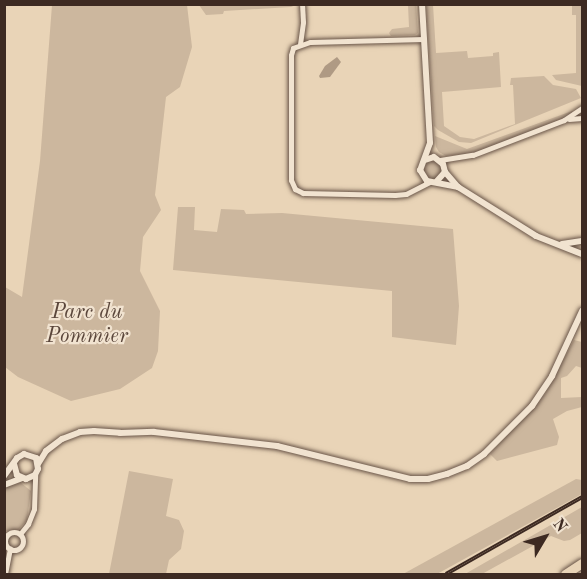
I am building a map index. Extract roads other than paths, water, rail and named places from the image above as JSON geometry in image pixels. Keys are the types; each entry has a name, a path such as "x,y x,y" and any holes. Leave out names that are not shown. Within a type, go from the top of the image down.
{"highway":[{"path":"565,574 582,563"}],"street":[{"path":"300,44 303,22 302,4"},
{"path":"416,188 421,174 420,166 430,143 422,4"},
{"path":"424,39 300,44 293,48 291,55 291,180 294,189 307,193 406,194 434,181 456,158"},
{"path":"424,160 473,155 564,120 582,109 582,102"},
{"path":"564,120 582,118"},
{"path":"430,143 445,170 458,186 537,236 582,254"},
{"path":"421,174 434,181 458,186"},
{"path":"557,244 582,241"},
{"path":"4,476 21,455 33,456 46,451 63,439 80,432 154,432 278,446 410,479 428,479 456,471 476,460 532,406 552,376 582,311"},
{"path":"20,534 32,516 34,475 46,451"},
{"path":"33,456 38,464"},
{"path":"14,465 15,472 24,478 33,489"},
{"path":"4,485 34,475"},
{"path":"5,574 10,548 6,542 7,536 14,532 20,534 23,538 21,546 10,548"}],"railway":[{"path":"446,574 582,497"}],"park label":[{"name":"Parc du Pommier","path":"87,325"}]}
